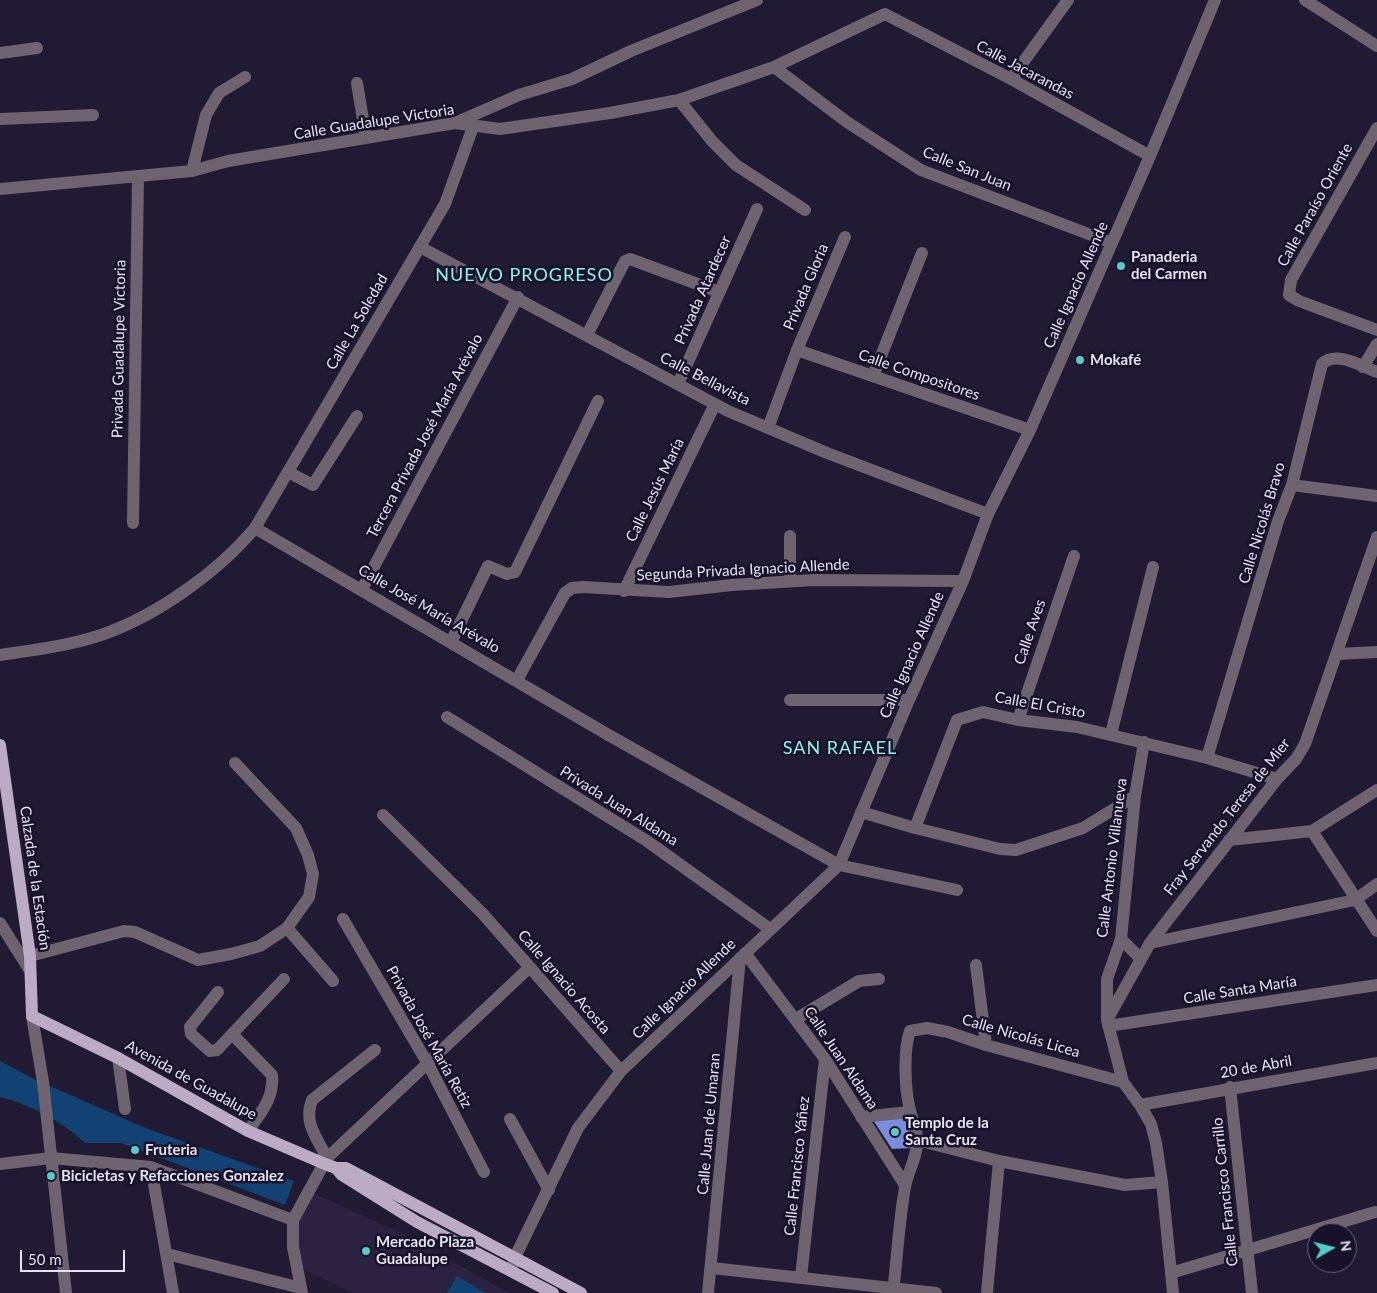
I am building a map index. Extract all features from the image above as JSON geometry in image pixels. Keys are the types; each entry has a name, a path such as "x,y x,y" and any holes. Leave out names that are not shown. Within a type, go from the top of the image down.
{"main road":[{"name":"Calzada de la Estación","path":"0,745 30,962 32,1016"},
{"name":"Avenida de Guadalupe","path":"32,1016 118,1058 248,1131 346,1168 581,1293"},
{"name":"Avenida de Guadalupe","path":"329,1163 342,1175 416,1222 553,1293"}],"street":[{"path":"455,123 518,95 572,80 631,51 757,0"},
{"path":"1011,79 1068,0"},
{"name":"Calle Ignacio Allende","path":"511,1270 515,1257 578,1128 621,1070 839,865 909,700 963,581 988,514 1030,430 1150,156 1215,0"},
{"path":"1305,0 1377,46"},
{"name":"Calle Guadalupe Victoria","path":"0,189 192,171 228,161 455,123 473,127 500,129 610,114 680,100 774,67 884,14"},
{"name":"Calle Jacarandas","path":"884,14 1011,79 1150,156"},
{"path":"0,53 37,48"},
{"name":"Calle San Juan","path":"774,67 848,122 921,170 1112,243"},
{"path":"192,171 206,115 219,92 245,77"},
{"path":"357,83 366,138"},
{"path":"680,100 712,142 736,165 805,210"},
{"path":"0,119 93,115"},
{"name":"Calle La Soledad","path":"255,528 445,204 473,127"},
{"name":"Calle Paraíso Oriente","path":"1377,128 1291,280 1289,295 1298,301 1377,330"},
{"name":"Privada Guadalupe Victoria","path":"133,523 138,176"},
{"name":"Privada Atardecer","path":"678,384 757,209"},
{"name":"Privada Gloria","path":"768,428 797,350 845,237"},
{"name":"Calle Bellavista","path":"420,247 518,297 715,404 827,453 988,514"},
{"path":"873,376 922,253"},
{"path":"587,335 625,261 630,259 720,292"},
{"name":"Tercera Privada José María Arévalo","path":"362,589 518,297"},
{"path":"1363,367 1377,344"},
{"name":"Calle Compositores","path":"797,350 1030,430"},
{"name":"Calle Nicolás Bravo","path":"1207,758 1278,520 1292,484 1322,364 1328,358 1336,357 1377,372"},
{"path":"451,642 488,566 507,574 515,572 598,401"},
{"name":"Calle Jesús María","path":"624,591 715,404"},
{"path":"288,472 313,485 357,416"},
{"path":"1292,484 1377,496"},
{"path":"0,655 53,646 100,635 143,616 209,573 238,548 255,528"},
{"name":"Calle José María Arévalo","path":"255,528 605,733 839,865 957,890"},
{"path":"790,536 790,581"},
{"name":"Fray Servando Teresa de Mier","path":"1107,1023 1140,958 1150,943 1277,779 1296,759 1305,744 1377,538"},
{"name":"Calle Aves","path":"1018,720 1074,556"},
{"path":"1111,734 1153,567"},
{"name":"Segunda Privada Ignacio Allende","path":"517,680 565,593 572,588 670,592 790,581 963,581"},
{"path":"1337,654 1377,652"},
{"path":"790,700 909,700"},
{"name":"Calle El Cristo","path":"915,828 957,720 983,712 1018,720 1111,734 1207,758 1277,779"},
{"name":"Privada Juan Aldama","path":"446,718 647,841 770,929"},
{"name":"Calle Antonio Villanueva","path":"1144,742 1135,796 1121,939 1107,979 1107,1023 1123,1082 1151,1124 1162,1182 1173,1293"},
{"path":"0,923 30,962 124,932 135,932 198,960 260,946 287,928 309,897 313,874 308,855 296,828 235,763"},
{"path":"1229,840 1312,831 1377,790"},
{"path":"861,812 915,828 1016,850 1083,828 1135,796"},
{"name":"Calle Ignacio Acosta","path":"383,815 483,914 621,1070"},
{"path":"1312,831 1355,900 1377,931"},
{"path":"1150,943 1355,900 1377,884"},
{"name":"Privada José María Retiz","path":"343,918 428,1064 484,1172"},
{"path":"287,928 333,981"},
{"path":"1121,939 1140,958"},
{"name":"Calle Juan Aldama","path":"742,956 796,1019 825,1059 905,1185"},
{"name":"Calle Juan de Umaran","path":"708,1293 742,956"},
{"path":"976,965 986,1045"},
{"path":"166,1254 301,1291 293,1247 294,1217 312,1186 329,1163 428,1064 530,968"},
{"path":"218,992 190,1027 190,1034 210,1051 217,1050 284,979"},
{"path":"796,1019 859,981 879,979"},
{"name":"Calle Santa María","path":"1107,1023 1377,985"},
{"path":"32,1016 43,1082 66,1293"},
{"name":"Calle Nicolás Licea","path":"910,1112 907,1040 910,1031 927,1028 941,1030 986,1045 1123,1082"},
{"path":"232,1034 272,1075 273,1090 270,1098 248,1131"},
{"path":"329,1163 310,1123 307,1112 312,1100 375,1050"},
{"path":"118,1058 125,1109"},
{"name":"Calle Francisco Yáñez","path":"801,1277 825,1059"},
{"name":"20 de Abril","path":"1140,1105 1230,1087 1377,1063"},
{"name":"Calle Francisco Carrillo","path":"1230,1087 1252,1293"},
{"path":"861,1117 910,1112 915,1121 917,1140 915,1156 905,1185 894,1290"},
{"path":"510,1119 549,1190"},
{"path":"917,1140 999,1161 1125,1185 1162,1182"},
{"path":"0,1164 51,1158 152,1167 294,1217"},
{"path":"987,1293 999,1161"},
{"path":"152,1167 173,1293"},
{"path":"1172,1273 1375,1212"},
{"path":"712,1268 801,1277 894,1290 936,1293"}],"shaded area":[{"name":"Mercado Plaza Guadalupe","path":"313,1193 401,1233 510,1293 486,1293 457,1276 447,1293 353,1293 301,1268 297,1225"}],"water":[{"path":"0,1061 32,1078 143,1127 294,1181 285,1205 121,1143 85,1143 46,1115 23,1104 0,1097"},
{"path":"457,1276 486,1293 447,1293"}],"building":[{"name":"Templo de la Santa Cruz","path":"909,1115 911,1148 892,1149 871,1117"}],"place":[{"name":"Panaderia del Carmen","path":"1121,266"},
{"name":"Mokafé","path":"1080,360"},
{"name":"Templo de la Santa Cruz","path":"895,1132"},
{"name":"Fruteria","path":"135,1150"},
{"name":"Bicicletas y Refacciones Gonzalez","path":"51,1176"},
{"name":"Mercado Plaza Guadalupe","path":"366,1251"}],"district":[{"name":"NUEVO PROGRESO","path":"524,275"},
{"name":"SAN RAFAEL","path":"840,748"}]}
